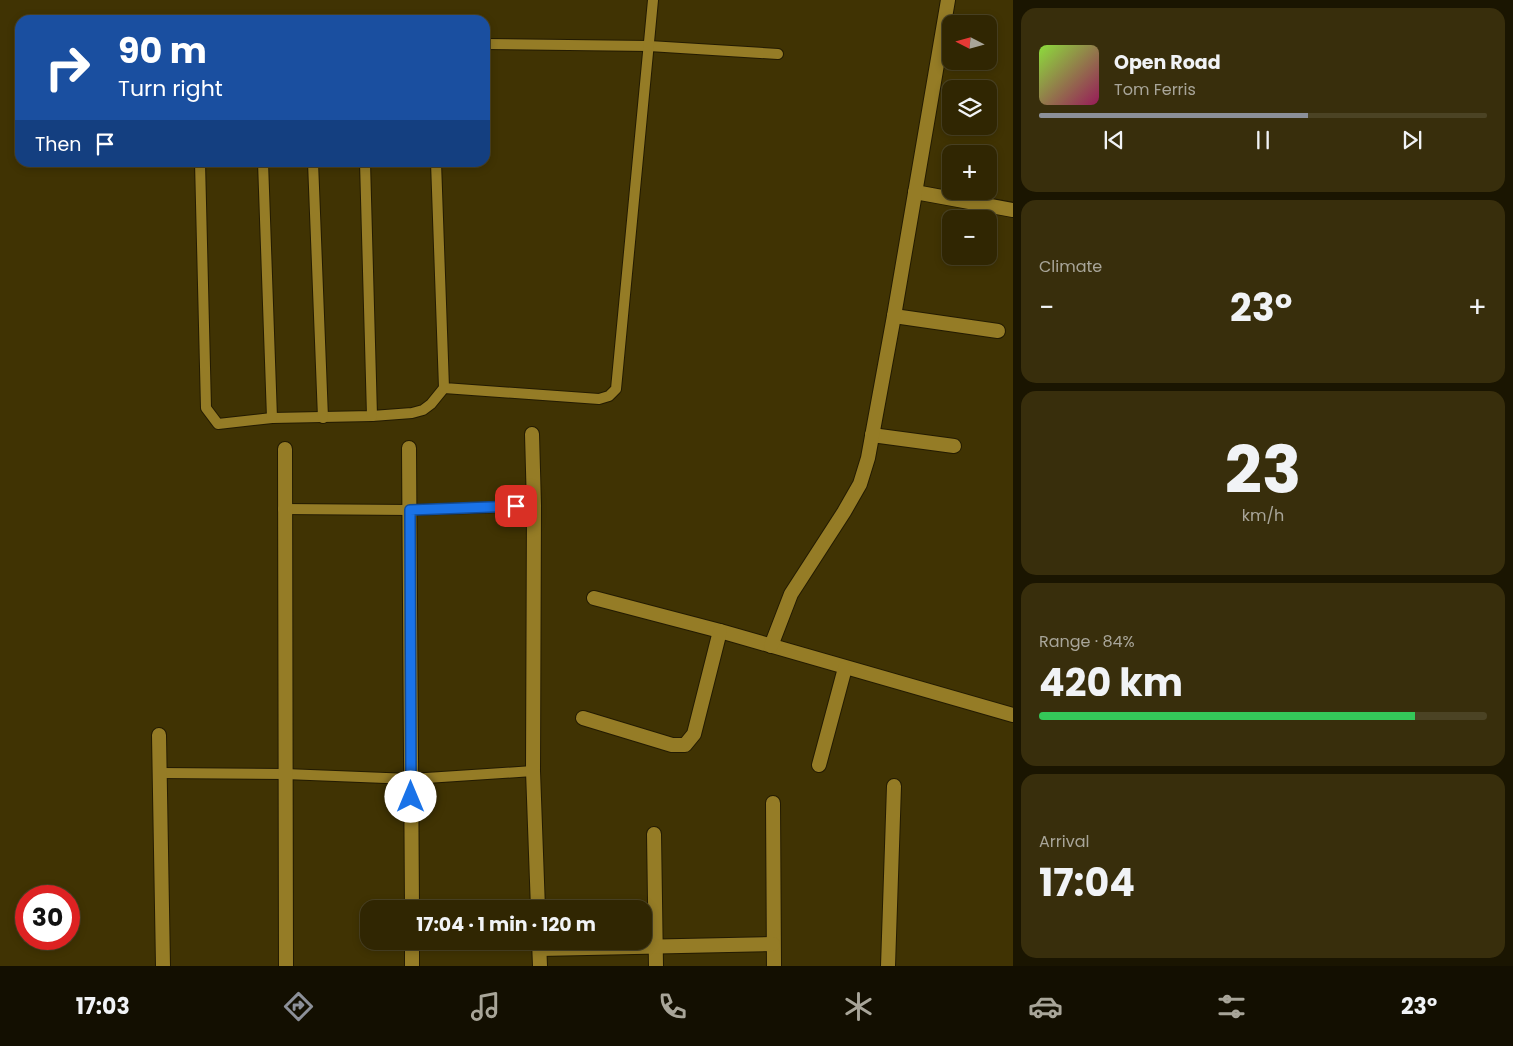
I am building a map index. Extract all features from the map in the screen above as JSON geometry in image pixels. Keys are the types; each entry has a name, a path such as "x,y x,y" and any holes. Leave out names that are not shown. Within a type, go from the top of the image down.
{"street":[{"path":"771,646 791,594 860,484 868,458 916,192 948,0"},
{"path":"916,192 1013,210"},
{"path":"894,316 998,331"},
{"path":"532,434 534,506 533,771 538,900"},
{"path":"872,435 954,446"},
{"path":"409,448 412,900"},
{"path":"284,449 286,966"},
{"path":"594,598 720,631 1013,715"},
{"path":"583,718 672,745 685,745 694,734 720,631"},
{"path":"819,765 845,668"},
{"path":"159,735 163,966"},
{"path":"888,966 894,786"},
{"path":"773,803 774,966"},
{"path":"654,834 656,966"},
{"path":"652,946 773,944"},
{"path":"412,950 412,966"},
{"path":"539,950 540,966"}],"lane":[{"path":"444,388 599,399 609,396 616,389 653,0"},
{"path":"490,44 649,46 778,54"},
{"path":"200,167 206,408 218,424 272,418 323,418 412,413 423,410 431,404 444,388 436,167"},
{"path":"264,167 272,418"},
{"path":"313,167 323,418"},
{"path":"365,167 372,416"},
{"path":"283,509 410,510 534,506"},
{"path":"160,773 411,778 533,771"}],"route":[{"path":"411,797 410,510 516,506"}]}
